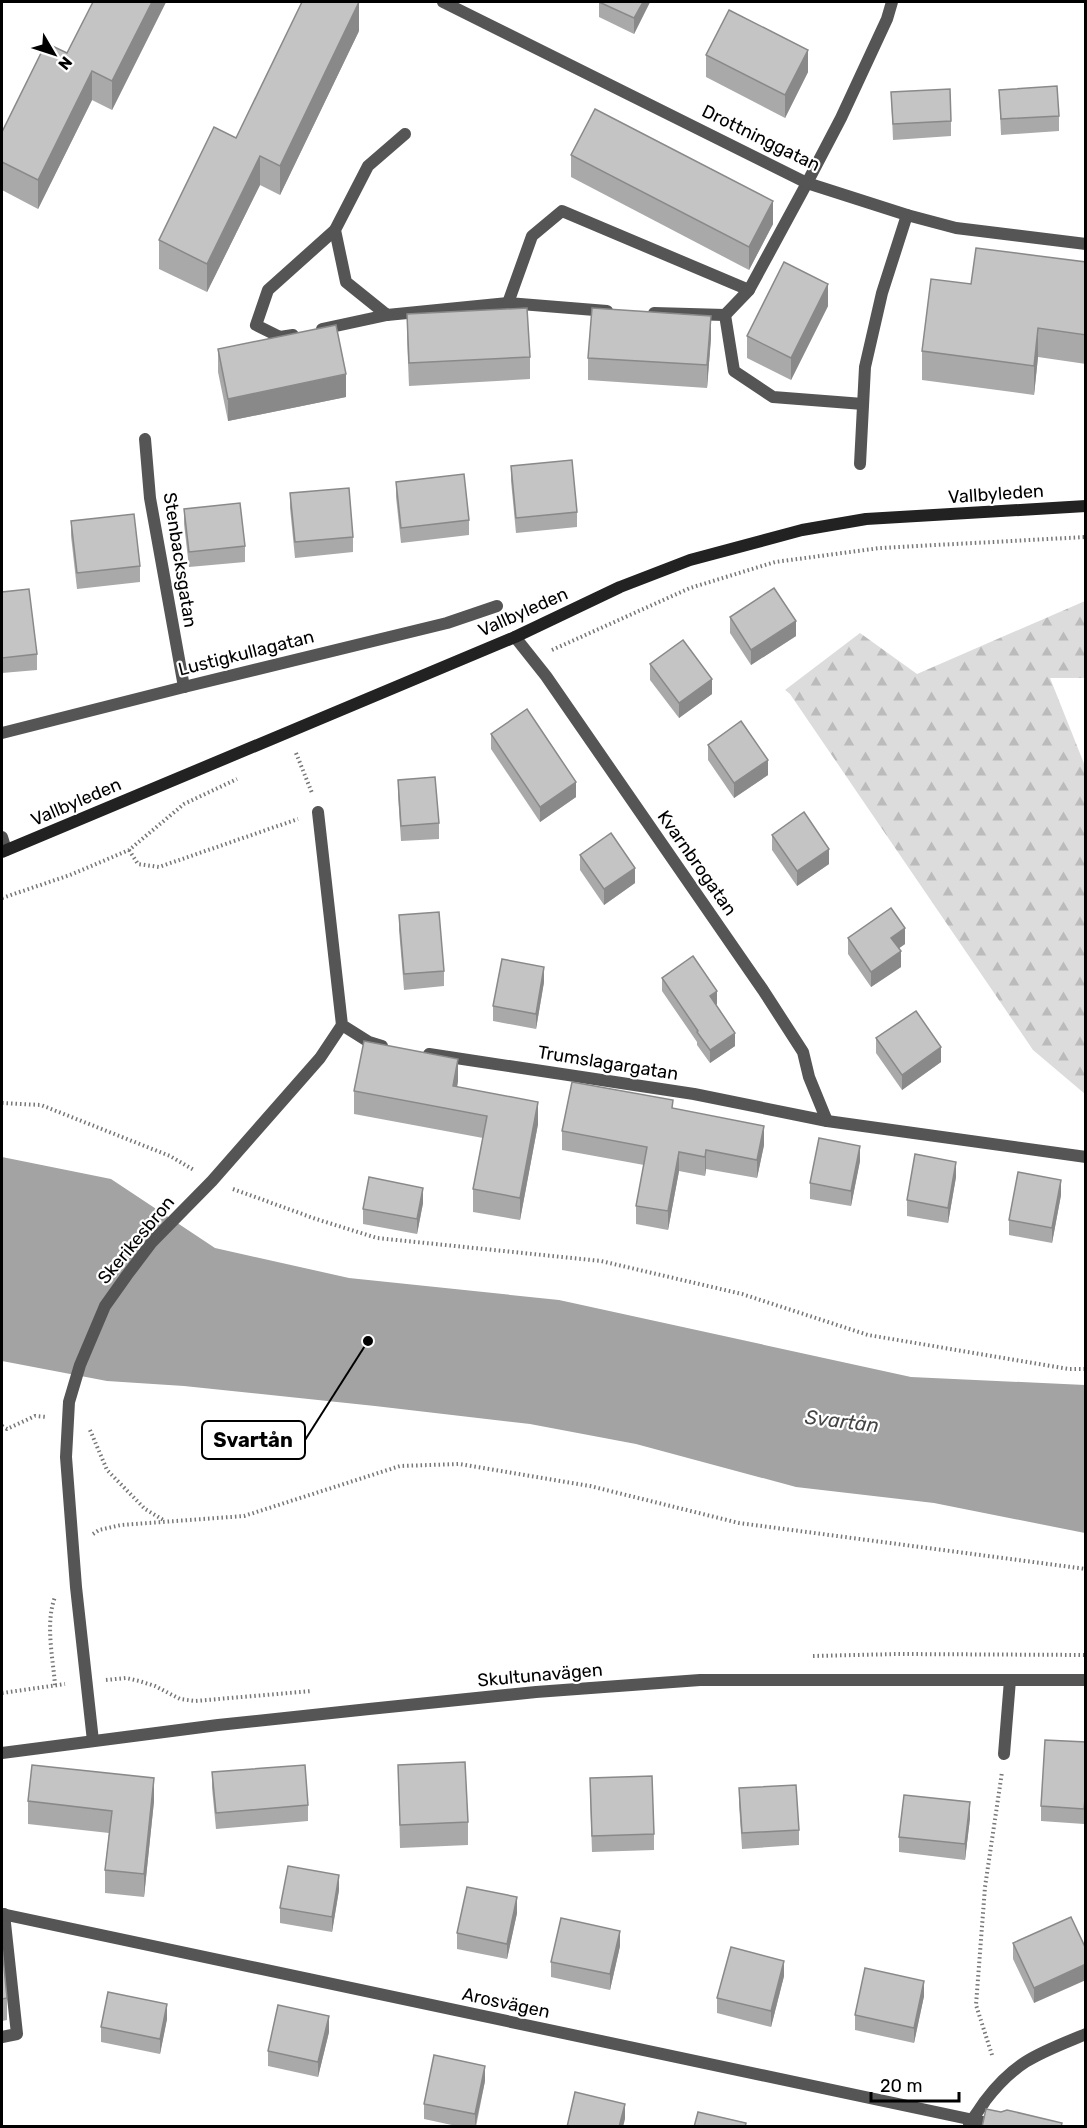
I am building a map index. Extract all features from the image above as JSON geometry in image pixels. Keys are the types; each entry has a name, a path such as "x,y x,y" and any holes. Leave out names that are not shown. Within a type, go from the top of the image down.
{"main road":[{"name":"Vallbyleden","path":"4,851 515,637 620,587 690,560 801,530 866,519 1086,506"}],"street":[{"name":"Drottninggatan","path":"443,2 807,183 956,228 1086,244"},
{"path":"636,312 725,315 749,290 841,118 892,2"},
{"path":"405,134 368,166 335,230 268,290 256,325 280,337 387,315 508,303 614,311"},
{"path":"508,303 532,236 562,211 749,290"},
{"path":"860,464 865,367 882,293 907,215"},
{"path":"335,230 346,282 387,315"},
{"path":"725,315 734,372 773,397 863,404"},
{"name":"Stenbacksgatan","path":"145,439 150,498 183,687"},
{"name":"Lustigkullagatan","path":"2,734 447,623 497,606"},
{"name":"Kvarnbrogatan","path":"515,637 546,676 775,1008 802,1052 809,1077 827,1121"},
{"path":"318,812 342,1025 369,1042 391,1049"},
{"path":"2,837 4,851"},
{"name":"Skerikesbron","path":"93,1741 66,1457 69,1402 80,1365 105,1306 152,1242 212,1181 320,1058 342,1025"},
{"name":"Trumslagargatan","path":"414,1052 694,1094 827,1121 1086,1157"},
{"name":"Skultunavägen","path":"2,1754 93,1741 369,1709 536,1692 700,1680 1086,1680"},
{"path":"1004,1754 1010,1680"},
{"path":"2,2037 17,2034 3,1914"},
{"name":"Arosvägen","path":"3,1914 970,2123 1002,2127"},
{"path":"970,2123 997,2085 1012,2070 1034,2056 1086,2034"}],"path":[{"path":"553,649 690,588 775,562 880,548 1086,537"},
{"path":"286,757 306,748"},
{"path":"129,850 138,864 159,867 318,812 296,753"},
{"path":"2,898 70,875 129,850 184,804 246,775"},
{"path":"2,1103 41,1105 170,1156 212,1181 316,1219 377,1238 601,1261 742,1294 868,1335 1086,1370"},
{"path":"73,1547 99,1530 121,1525 243,1516 400,1467 460,1464 590,1486 739,1523 1086,1569"},
{"path":"55,1685 51,1637 52,1604 56,1595"},
{"path":"2,1692 126,1678 155,1686 180,1699"},
{"path":"992,2055 976,2005 985,1887 1004,1754"}],"green space":[{"path":"1085,601 1085,678 1050,678 1085,766 1085,1094 1033,1050 790,694 785,690 860,633 917,674"}],"water":[{"path":"2,1157 111,1179 215,1248 349,1278 559,1300 911,1377 1085,1385 1085,1533 934,1503 796,1487 636,1444 530,1424 184,1386 107,1381 2,1361"}],"building":[{"path":"93,2 152,2 112,81 92,71 38,180 2,162 2,132 46,43 67,53"},
{"path":"302,2 359,2 280,166 260,156 207,264 159,240 214,127 236,138"},
{"path":"599,2 643,2 634,18"},
{"path":"729,10 808,50 785,95 706,55"},
{"path":"1057,86 1059,116 1001,119 999,90"},
{"path":"950,89 951,121 893,124 891,92"},
{"path":"595,109 773,201 749,247 571,155"},
{"path":"976,248 1086,262 1086,335 1038,328 1034,366 922,351 931,279 971,284"},
{"path":"784,262 828,284 791,358 747,336"},
{"path":"527,308 530,357 409,363 407,314"},
{"path":"592,308 711,316 707,365 588,358"},
{"path":"336,325 346,374 228,399 218,349"},
{"path":"572,460 577,512 516,518 511,466"},
{"path":"464,474 469,520 401,528 396,482"},
{"path":"349,488 353,537 295,542 290,493"},
{"path":"240,503 245,546 189,552 184,509"},
{"path":"134,514 140,566 77,573 71,521"},
{"path":"774,588 796,621 751,650 730,617"},
{"path":"29,589 37,654 2,658 2,592"},
{"path":"683,640 712,679 679,703 650,664"},
{"path":"527,709 576,782 540,807 491,734"},
{"path":"741,721 768,760 734,783 708,745"},
{"path":"435,777 439,823 401,826 398,780"},
{"path":"804,812 829,849 797,871 772,835"},
{"path":"611,833 635,868 604,889 580,855"},
{"path":"891,908 905,928 891,938 901,951 871,972 848,938"},
{"path":"439,912 444,971 404,974 399,915"},
{"path":"693,956 717,991 710,996 735,1033 710,1050 662,978"},
{"path":"502,959 544,967 536,1014 493,1006"},
{"path":"916,1011 941,1047 902,1075 876,1038"},
{"path":"364,1041 458,1059 453,1086 538,1102 520,1198 473,1189 487,1116 354,1091"},
{"path":"572,1082 673,1100 672,1108 764,1126 757,1160 706,1150 705,1157 679,1152 668,1211 636,1206 647,1147 562,1131"},
{"path":"819,1138 860,1146 851,1191 810,1183"},
{"path":"915,1154 956,1162 948,1208 907,1200"},
{"path":"1018,1172 1061,1180 1052,1228 1009,1220"},
{"path":"369,1177 423,1188 417,1219 363,1209"},
{"path":"1045,1740 1086,1742 1084,1809 1041,1806"},
{"path":"465,1762 468,1822 400,1825 398,1765"},
{"path":"32,1765 154,1778 144,1874 105,1870 112,1811 28,1801"},
{"path":"305,1765 308,1805 216,1813 212,1772"},
{"path":"652,1776 654,1834 592,1836 590,1778"},
{"path":"796,1785 799,1830 742,1833 739,1788"},
{"path":"904,1795 970,1802 965,1844 899,1837"},
{"path":"288,1866 339,1875 332,1917 280,1908"},
{"path":"467,1887 517,1897 507,1944 457,1933"},
{"path":"1071,1917 1086,1949 1086,1964 1034,1988 1013,1943"},
{"path":"561,1918 620,1931 610,1974 551,1962"},
{"path":"2,1946 7,1998 2,1999"},
{"path":"731,1947 784,1961 771,2011 717,1998"},
{"path":"865,1968 924,1981 914,2028 855,2015"},
{"path":"108,1992 167,2004 160,2039 101,2027"},
{"path":"278,2005 329,2016 318,2062 268,2051"},
{"path":"434,2055 485,2066 475,2114 424,2104"},
{"path":"575,2092 625,2104 619,2127 567,2127"},
{"path":"986,2109 1001,2112 1007,2110 1062,2123 1061,2127 982,2127"},
{"path":"698,2112 746,2123 745,2127 694,2127"}],"place":[{"name":"Svartån","path":"368,1341"}]}
